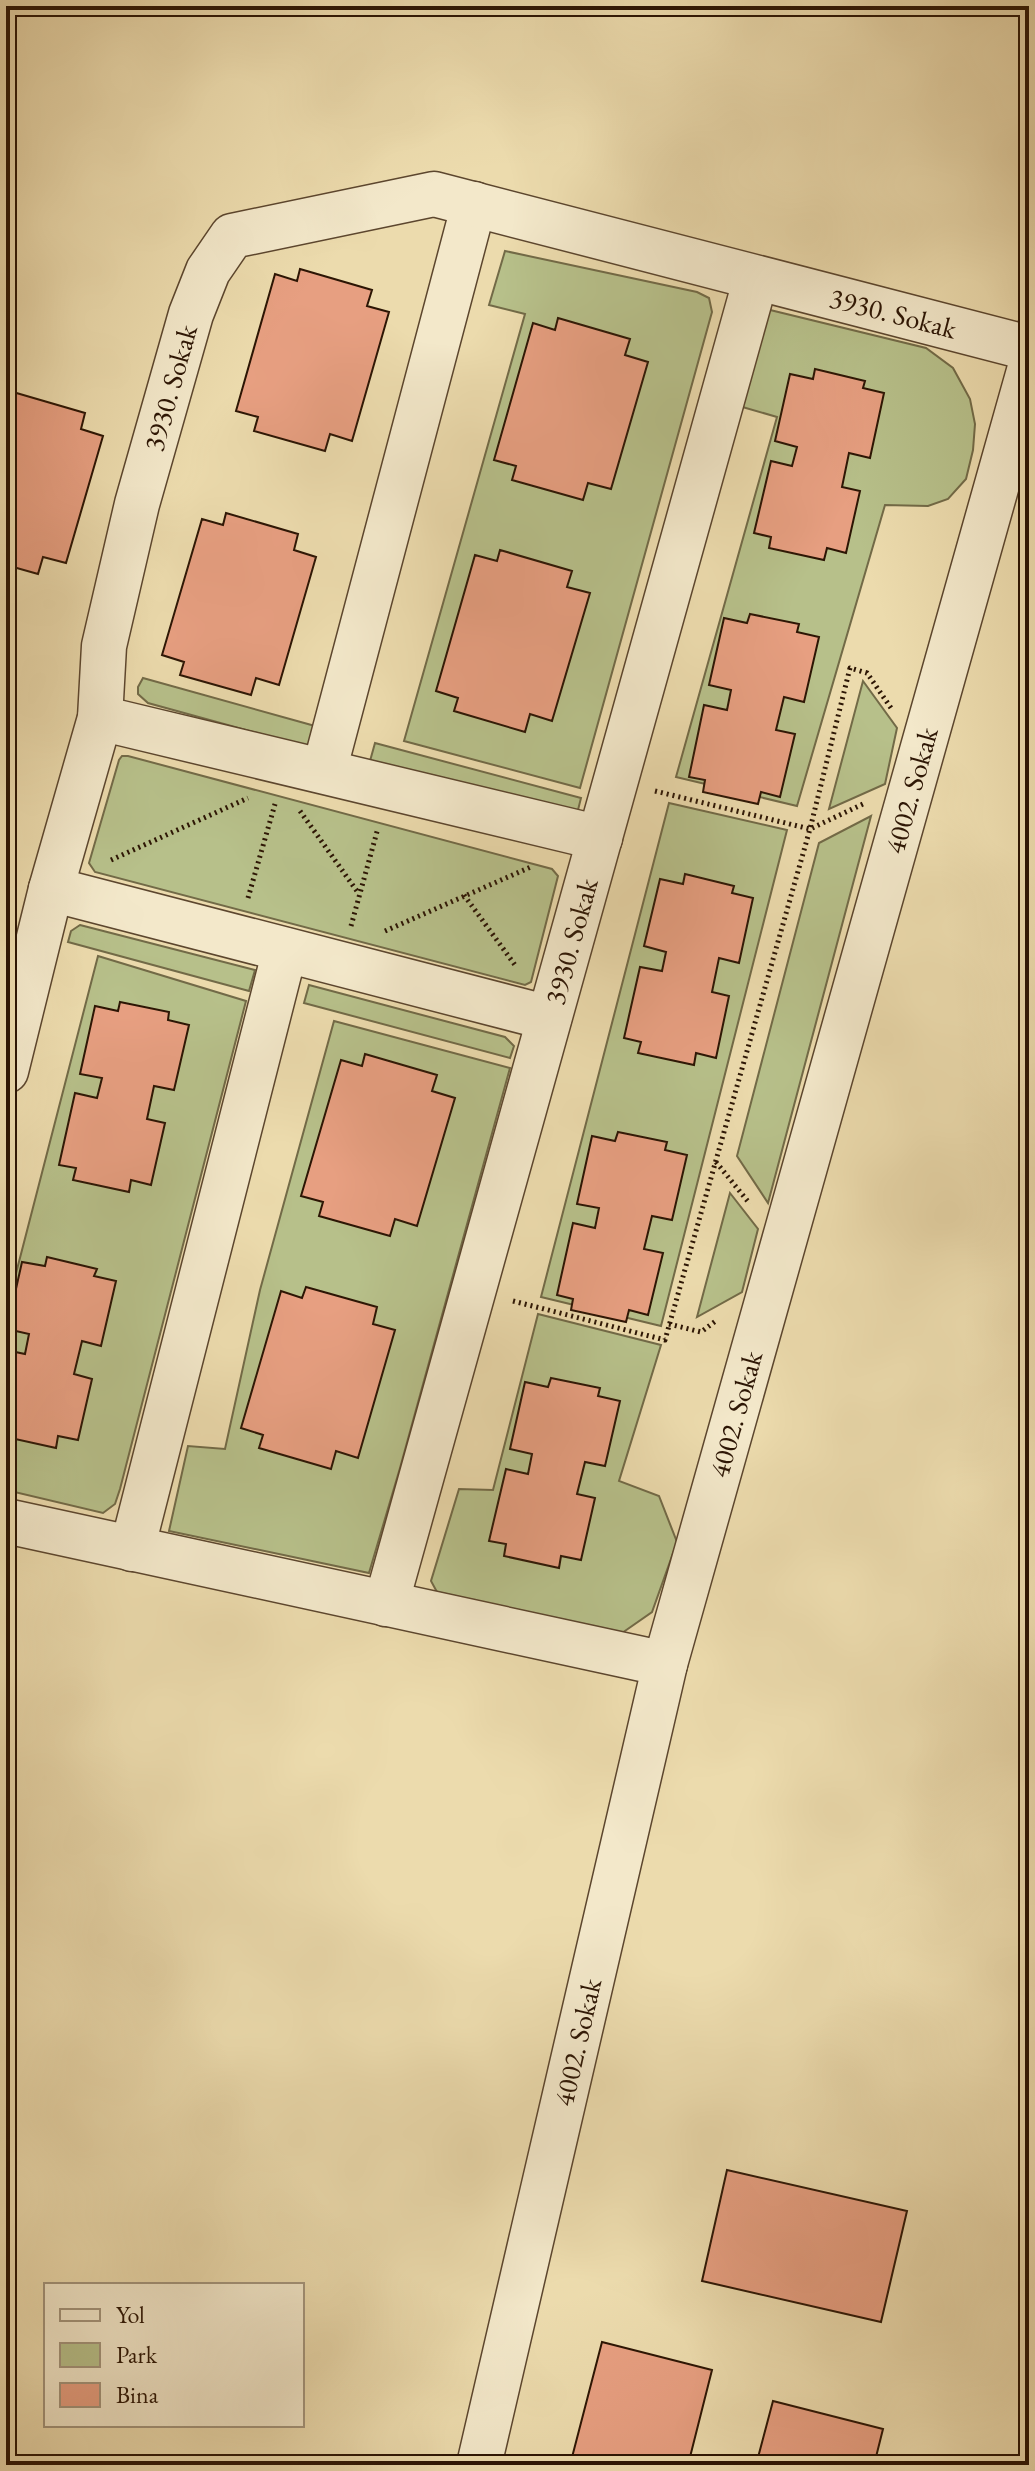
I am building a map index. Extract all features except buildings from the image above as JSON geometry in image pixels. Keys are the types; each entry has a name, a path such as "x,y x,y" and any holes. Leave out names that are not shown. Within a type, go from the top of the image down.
{"street":[{"name":"3930. Sokak","path":"6,1071 51,889 100,718 104,646 137,504 191,314 208,271 232,236 434,194 1029,348"},
{"path":"324,771 474,204"},
{"name":"3930. Sokak","path":"386,1604 756,278"},
{"name":"4002. Sokak","path":"479,2465 665,1664 1029,371"},
{"path":"100,718 600,838"},
{"path":"51,889 549,1018"},
{"path":"132,1549 285,950"},
{"path":"6,1521 665,1664"}],"path":[{"path":"473,1291 665,1340 810,829 850,668"},
{"path":"615,781 810,829 876,799"},
{"path":"248,899 278,793"},
{"path":"102,864 253,796"},
{"path":"298,808 360,894"},
{"path":"350,930 380,820"},
{"path":"382,932 542,862"},
{"path":"464,895 524,977"},
{"path":"715,1161 760,1215"}],"green space":[{"path":"505,251 697,292 709,298 712,312 580,788 404,741 525,314 489,305"},
{"path":"766,309 926,348 953,368 970,399 975,424 966,479 948,499 928,506 885,505 797,806 676,777 777,417 739,406"},
{"path":"143,678 315,726 308,747 148,703 138,694"},
{"path":"863,681 897,728 885,784 829,809"},
{"path":"375,743 581,798 578,810 566,813 370,761"},
{"path":"122,756 552,869 558,876 531,982 525,985 95,872 89,863"},
{"path":"669,803 787,830 661,1326 541,1297"},
{"path":"871,816 768,1203 737,1156 819,843"},
{"path":"80,925 255,970 249,991 68,942 71,931"},
{"path":"98,956 246,1001 120,1489 115,1504 103,1513 6,1490 6,1312"},
{"path":"309,985 505,1037 514,1046 510,1058 304,1003"},
{"path":"334,1021 510,1068 369,1573 169,1531 188,1446 225,1449 260,1290"},
{"path":"730,1193 758,1229 742,1292 697,1317"},
{"path":"538,1314 661,1345 619,1481 659,1496 677,1542 652,1612 622,1633 437,1592 431,1581 459,1489 493,1490"}]}
